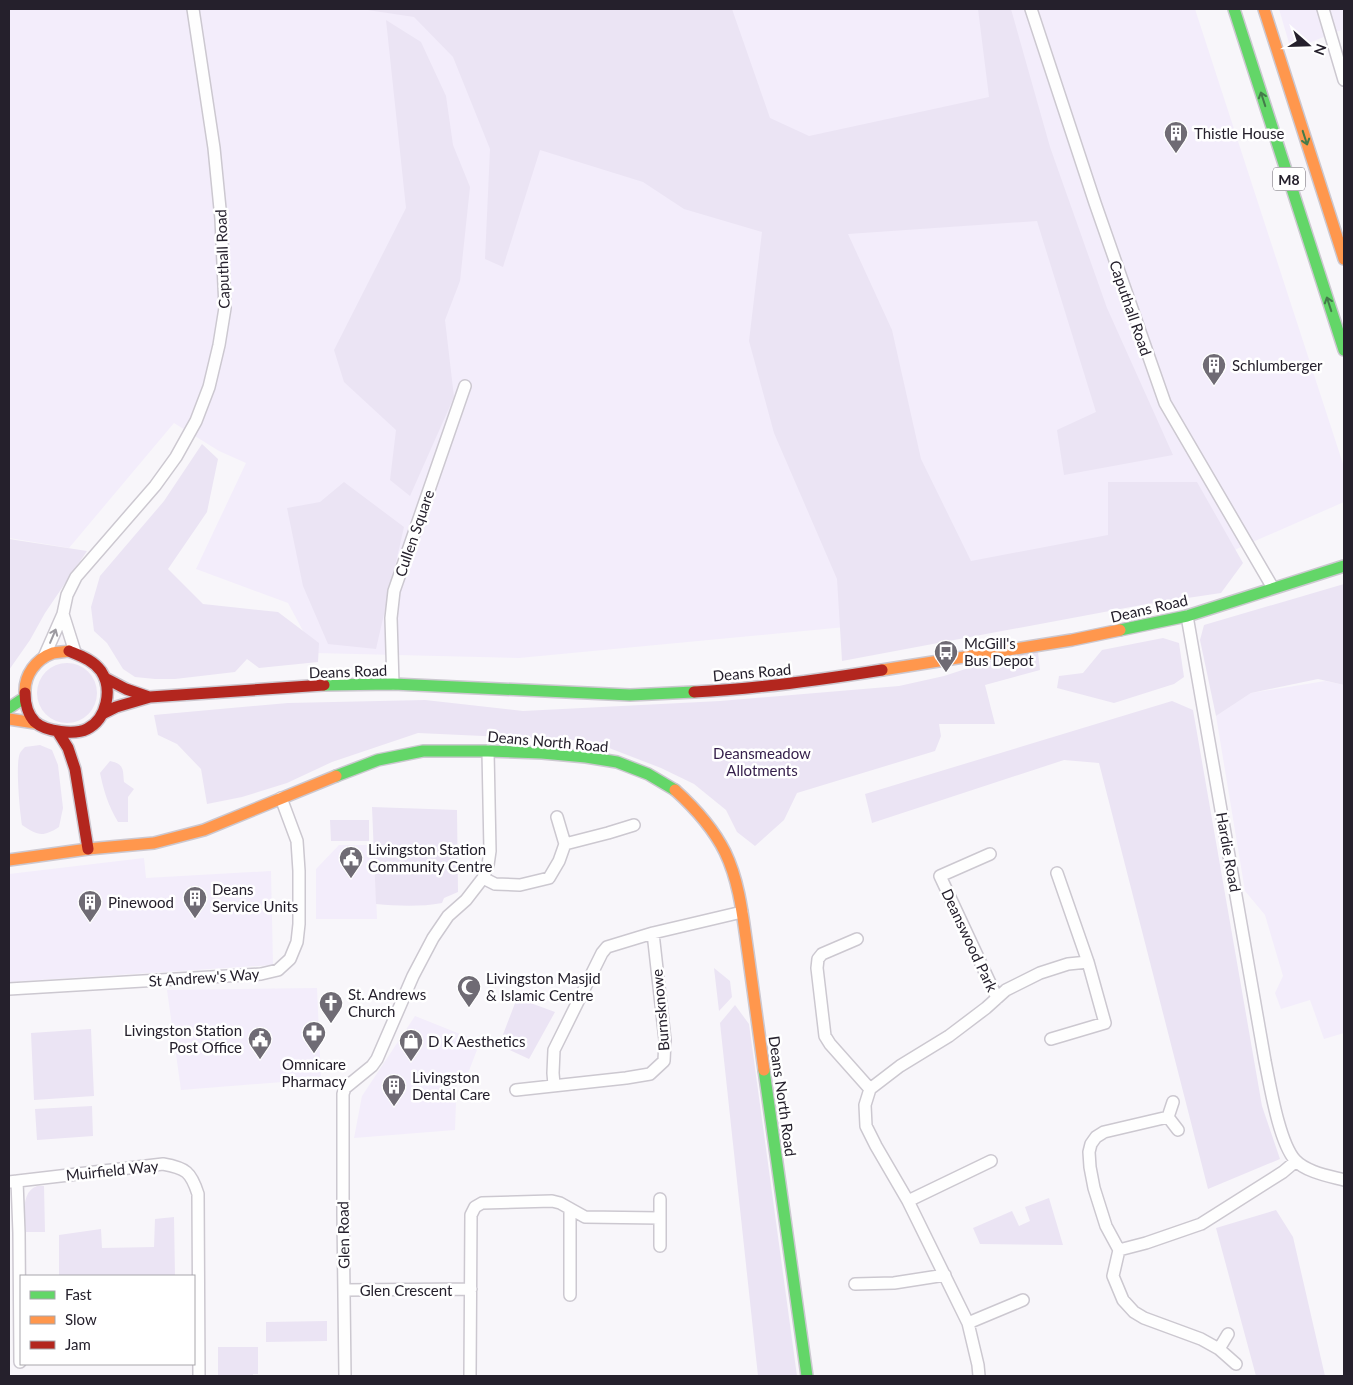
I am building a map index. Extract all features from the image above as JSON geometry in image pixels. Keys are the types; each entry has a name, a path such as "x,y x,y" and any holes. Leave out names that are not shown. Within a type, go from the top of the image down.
{"main road":[{"name":"M8","path":"1234,9 1344,350"},
{"name":"M8","path":"1264,9 1344,259"},
{"name":"Deans Road","path":"104,713 116,707 150,697 330,685 393,684 630,694 728,690 828,679 1072,640 1187,616 1344,566"},
{"path":"9,719 35,723 69,734 83,732 98,721 104,713 108,697 107,685 102,671 92,660 80,653 69,651 54,653 44,657 33,667 25,683 24,698 27,710 35,723"},
{"name":"Deans Road","path":"105,678 120,688 150,697"},
{"path":"9,708 24,698"},
{"path":"58,732 68,748 76,769"},
{"path":"83,732 77,749 76,769 88,849"},
{"name":"Deans North Road","path":"9,860 88,849 154,843 204,830 378,760 423,751 488,750 586,757 618,762 648,774 675,790 705,820 725,852 736,883 742,912 807,1376"}],"street":[{"name":"Caputhall Road","path":"44,657 62,614 67,595 76,577 155,486 176,457 203,404 220,345 225,308 221,219 214,148 193,9"},
{"name":"Caputhall Road","path":"1031,9 1095,203 1164,402 1273,588"},
{"path":"1323,9 1344,80"},
{"name":"Cullen Square","path":"393,684 391,618 394,591 465,386"},
{"path":"62,614 74,652"},
{"name":"Hardie Road","path":"1187,616 1271,1089 1287,1148 1296,1161"},
{"path":"488,750 490,851 488,865 483,878 495,884 520,885 549,878 559,861 565,844 557,817"},
{"name":"St Andrew's Way","path":"9,989 251,975 278,970 290,959 297,942 299,924 297,841 280,798"},
{"path":"565,844 606,828 634,825"},
{"name":"Deanswood Park","path":"990,854 940,876 997,998"},
{"path":"1051,1039 1105,1022 1088,962 1057,873"},
{"name":"Glen Road","path":"345,1376 342,1139 345,1088 372,1066 377,1059 413,976 433,938 448,916 466,900 483,878"},
{"path":"554,1085 554,1050 602,953 607,947 653,933 742,912"},
{"name":"Burnsknowe","path":"516,1090 650,1074 664,1062 665,1040 653,933"},
{"path":"857,939 822,954 818,959 816,968 825,1036 870,1089 865,1104 866,1126 908,1201 968,1323 979,1376"},
{"name":"Deanswood Park","path":"870,1089 900,1066 949,1036 1006,990 1040,973 1068,964 1088,962"},
{"path":"1168,1117 1173,1102"},
{"path":"1168,1117 1178,1130"},
{"path":"1168,1117 1104,1132 1096,1137 1091,1144 1089,1152 1094,1188 1106,1226 1119,1250 1113,1276 1123,1300 1134,1312 1144,1318 1200,1338 1219,1349 1236,1364"},
{"path":"908,1201 991,1161"},
{"path":"1119,1250 1202,1224 1283,1172 1296,1161 1318,1173 1344,1180"},
{"name":"Muirfield Way","path":"13,1181 164,1164 184,1169 193,1179 198,1194 200,1376"},
{"path":"13,1181 19,1233 14,1334 20,1349 20,1362"},
{"path":"660,1199 660,1246"},
{"path":"471,1290 471,1215 475,1207 482,1203 552,1201 585,1216 660,1218"},
{"path":"570,1209 570,1295"},
{"path":"855,1284 894,1283 946,1275"},
{"name":"Glen Crescent","path":"344,1290 471,1290 470,1376"},
{"path":"968,1323 1024,1300"},
{"path":"1219,1349 1228,1334"}],"shaded area":[{"path":"9,9 1195,9 1344,467 1344,502 1118,601 519,658 315,653 288,603 196,569 246,463 219,451 174,423 69,548 9,538"},
{"path":"1279,9 1344,9 1344,29 1291,50"},
{"path":"1325,681 1344,685 1344,1033 1324,1039 1310,1000 1281,1009 1275,993 1283,976 1265,915 1245,891 1216,716 1251,693"},
{"path":"339,845 374,845 377,919 316,919 316,869"},
{"path":"144,858 146,878 271,871 273,965 9,982 9,874"},
{"path":"317,988 321,1079 181,1090 167,990"},
{"path":"415,1016 480,1042 467,1076 457,1073 455,1130 354,1138 362,1096"}],"green space":[{"path":"361,9 732,9 770,118 809,136 989,97 978,9 1011,9 1050,147 1107,308 1173,455 1064,475 1057,430 1096,412 1037,221 848,234 892,330 921,459 971,561 1108,535 1108,482 1197,482 1243,563 1221,593 1147,604 842,661 837,579 774,433 749,341 762,232 684,209 643,182 540,150 503,267 485,259 490,149 453,57 414,17"},
{"path":"386,20 421,42 446,96 453,145 470,187 460,281 445,320 454,397 410,496 390,480 396,430 344,382 334,350 406,208"},
{"path":"202,444 218,459 207,512 168,569 203,604 278,612 319,643 318,662 259,668 247,659 235,672 175,679 135,677 123,669 107,643 94,631 91,607 100,576 164,501"},
{"path":"344,482 404,527 376,649 328,644 303,586 287,508 320,502"},
{"path":"9,539 87,551 9,670"},
{"path":"1344,584 1344,685 1318,679 1251,693 1216,716 1200,640 1204,625"},
{"path":"1163,638 1179,643 1184,677 1174,684 1114,703 1057,688 1059,676 1083,673 1102,650"},
{"name":"Deansmeadow Allotments","path":"1038,652 1040,670 985,685 995,724 939,724 941,736 935,751 797,793 784,820 755,846 737,832 726,810 694,784 661,768 591,741 418,733 332,762 287,783 242,797 207,804 201,769 177,744 158,735 154,715 288,703 425,700 523,711 720,701 899,686 944,676 993,660"},
{"path":"67,663 83,668 88,672 92,677 97,693 92,709 88,714 83,718 67,723 51,718 46,714 42,709 37,693 42,677 46,672 51,668"},
{"path":"1172,701 1193,710 1262,1106 1280,1159 1208,1189 1099,763 1064,760 872,823 865,794"},
{"path":"40,745 52,750 58,765 63,808 59,827 44,834 36,833 22,825 18,788 20,753 25,747"},
{"path":"110,761 115,762 122,768 124,782 134,789 128,797 128,822 118,822 105,792 100,773"},
{"path":"372,807 457,810 458,892 444,898 442,903 409,906 376,904"},
{"path":"330,820 369,820 369,841 331,841"},
{"path":"714,968 730,981 732,997 719,1011"},
{"path":"517,998 555,1012 529,1059 499,1045"},
{"path":"735,1005 749,1024 797,1376 758,1376 720,1023"},
{"path":"91,1029 94,1096 34,1100 31,1033"},
{"path":"92,1106 93,1136 37,1140 35,1109"},
{"path":"37,1186 44,1186 45,1232 25,1232 24,1212 26,1199 32,1189"},
{"path":"1049,1198 1063,1245 980,1244 973,1228 1012,1211 1019,1226 1030,1221 1025,1207"},
{"path":"1276,1210 1293,1237 1325,1376 1256,1376 1216,1228"},
{"path":"174,1217 175,1275 59,1275 59,1235 101,1229 102,1248 154,1247 155,1219"},
{"path":"327,1321 327,1341 266,1342 266,1322"},
{"path":"218,1347 258,1347 258,1374 253,1374 253,1376 218,1376"}],"traffic: fast":[{"path":"1234,9 1344,350"},
{"path":"1120,630 1187,616 1344,566"},
{"path":"324,685 393,684 630,695 694,692"},
{"path":"9,708 24,698"},
{"path":"336,776 378,760 423,751 542,753 617,762 648,774 675,790"},
{"path":"764,1070 807,1376"}],"traffic: slow":[{"path":"1264,9 1344,259"},
{"path":"882,670 1072,640 1120,630"},
{"path":"25,693 29,674 41,659 53,653 69,651"},
{"path":"9,719 35,723"},
{"path":"9,860 88,849 154,843 204,830 336,776"},
{"path":"675,790 696,811 715,835 725,852 734,876 742,914 764,1070"}],"traffic: jam":[{"path":"25,693 26,705 33,719 46,728 75,732 87,729 94,724 106,703 107,686 105,678 94,664 69,651"},
{"path":"694,692 788,684 882,670"},
{"path":"105,678 126,689 149,697"},
{"path":"104,713 116,707 150,697 324,685"},
{"path":"58,732 68,748 75,769 88,849"}],"place":[{"name":"Thistle House","path":"1176,154"},
{"name":"Schlumberger","path":"1214,386"},
{"name":"McGill's Bus Depot","path":"946,673"},
{"name":"Livingston Station Community Centre","path":"351,879"},
{"name":"Deans Service Units","path":"195,919"},
{"name":"Pinewood","path":"90,923"},
{"name":"Livingston Masjid & Islamic Centre","path":"469,1008"},
{"name":"St. Andrews Church","path":"331,1024"},
{"name":"Omnicare Pharmacy","path":"314,1054"},
{"name":"Livingston Station Post Office","path":"260,1060"},
{"name":"D K Aesthetics","path":"411,1062"},
{"name":"Livingston Dental Care","path":"394,1107"}]}
